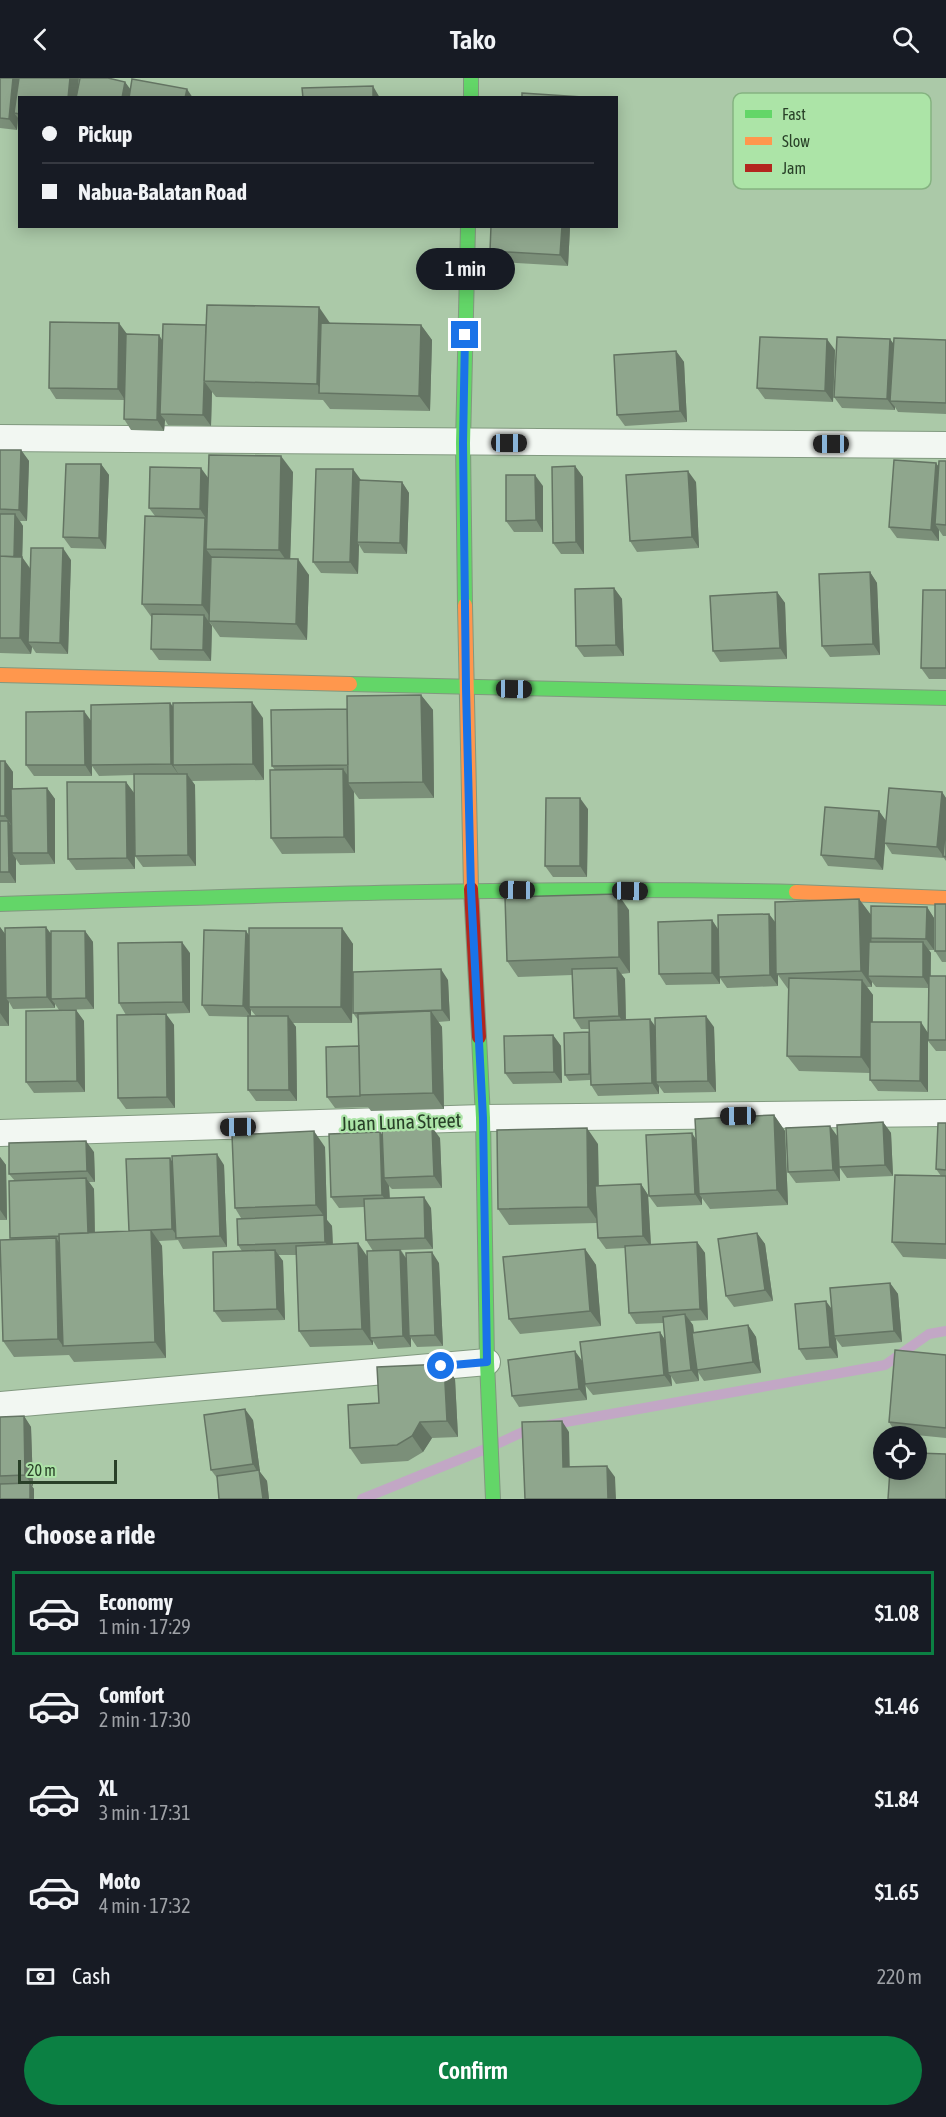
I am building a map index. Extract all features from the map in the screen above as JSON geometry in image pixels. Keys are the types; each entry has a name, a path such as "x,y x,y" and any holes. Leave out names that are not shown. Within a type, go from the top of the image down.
{"street":[{"path":"471,78 471,96"},
{"path":"468,228 463,443 466,688 471,890 483,1118 487,1362 493,1499"},
{"path":"0,438 946,445"},
{"path":"0,675 946,698"},
{"path":"0,904 471,890 857,894 946,898"},
{"name":"Juan Luna Street","path":"0,1133 357,1124 483,1118 946,1113"},
{"path":"0,1405 487,1362"}],"building":[{"path":"0,78 13,78 9,119 0,118"},
{"path":"19,78 70,78 68,96 18,96 18,114 14,113"},
{"path":"80,78 108,78 125,82 122,96 76,96"},
{"path":"132,79 187,89 185,96 129,96"},
{"path":"373,86 373,96 303,96 302,88"},
{"path":"522,93 567,96 522,96"},
{"path":"491,228 562,228 560,255 490,251"},
{"path":"207,305 319,307 317,384 204,381"},
{"path":"50,322 119,323 118,389 49,388"},
{"path":"321,323 421,325 419,396 319,393"},
{"path":"163,324 206,325 203,415 160,414"},
{"path":"126,334 159,335 157,420 124,419"},
{"path":"760,337 827,339 825,391 757,388"},
{"path":"837,337 890,339 887,399 834,397"},
{"path":"894,338 946,340 946,403 890,401"},
{"path":"676,351 680,411 617,415 614,355"},
{"path":"0,450 21,450 19,510 0,509"},
{"path":"209,455 281,456 279,550 206,549"},
{"path":"894,460 936,463 931,530 889,527"},
{"path":"939,461 946,461 946,525 935,524"},
{"path":"66,464 101,464 99,538 63,537"},
{"path":"575,466 576,542 553,543 552,467"},
{"path":"150,467 201,468 200,509 149,508"},
{"path":"316,469 353,469 350,562 313,562"},
{"path":"688,471 692,537 630,541 626,475"},
{"path":"506,475 535,475 536,520 506,521"},
{"path":"359,480 402,482 400,543 357,542"},
{"path":"0,514 15,514 14,557 0,556"},
{"path":"145,516 205,518 202,605 142,604"},
{"path":"31,548 63,548 60,643 28,642"},
{"path":"0,556 22,557 20,638 0,638"},
{"path":"211,557 298,559 296,624 209,621"},
{"path":"870,572 873,644 822,646 819,574"},
{"path":"614,588 616,645 576,646 575,589"},
{"path":"923,590 946,590 946,668 921,668"},
{"path":"777,592 780,648 713,651 710,596"},
{"path":"152,614 204,615 203,650 151,649"},
{"path":"421,695 423,782 348,783 347,696"},
{"path":"252,702 253,764 173,765 173,703"},
{"path":"170,703 171,764 91,765 91,705"},
{"path":"347,709 348,765 272,766 271,710"},
{"path":"84,711 85,765 26,765 26,712"},
{"path":"0,761 5,761 5,816 0,816"},
{"path":"343,769 344,837 271,838 270,770"},
{"path":"134,774 187,774 188,855 135,856"},
{"path":"67,782 126,782 127,858 68,859"},
{"path":"47,788 48,853 12,853 11,789"},
{"path":"889,788 942,792 937,847 884,843"},
{"path":"546,798 580,798 580,866 545,866"},
{"path":"825,807 879,811 875,859 821,855"},
{"path":"0,821 8,821 9,872 0,872"},
{"path":"946,824 946,857 943,856"},
{"path":"618,894 619,957 507,961 505,897"},
{"path":"859,899 861,971 776,974 775,902"},
{"path":"935,904 946,904 946,951 935,951"},
{"path":"871,906 927,907 926,939 871,938"},
{"path":"769,914 770,975 719,977 718,915"},
{"path":"712,920 712,973 659,974 658,922"},
{"path":"46,927 47,997 6,998 5,928"},
{"path":"249,928 342,928 341,1007 249,1007"},
{"path":"204,930 246,931 243,1006 202,1005"},
{"path":"51,931 85,931 86,998 51,999"},
{"path":"182,942 183,1002 119,1003 118,943"},
{"path":"869,942 923,942 923,977 868,976"},
{"path":"617,968 619,1016 574,1018 572,969"},
{"path":"441,969 442,1010 353,1013 353,972"},
{"path":"929,976 946,976 946,1040 928,1040"},
{"path":"789,978 862,980 861,1057 787,1056"},
{"path":"76,1010 77,1081 26,1082 26,1011"},
{"path":"431,1011 433,1093 360,1095 358,1014"},
{"path":"166,1014 167,1097 118,1098 117,1015"},
{"path":"248,1016 288,1016 289,1090 248,1090"},
{"path":"706,1016 708,1081 656,1082 655,1018"},
{"path":"650,1019 652,1083 591,1085 589,1021"},
{"path":"870,1022 921,1022 920,1081 870,1080"},
{"path":"589,1032 589,1074 565,1075 564,1033"},
{"path":"553,1035 554,1072 505,1073 504,1036"},
{"path":"359,1046 360,1096 327,1097 326,1047"},
{"path":"774,1115 777,1190 699,1194 695,1119"},
{"path":"883,1122 885,1165 839,1167 837,1125"},
{"path":"938,1123 946,1123 946,1170 936,1169"},
{"path":"830,1126 833,1170 788,1172 786,1128"},
{"path":"432,1127 434,1176 384,1178 382,1129"},
{"path":"587,1128 588,1207 498,1209 497,1130"},
{"path":"314,1131 316,1205 235,1208 232,1135"},
{"path":"380,1132 382,1195 331,1197 329,1134"},
{"path":"692,1133 695,1194 649,1196 646,1135"},
{"path":"86,1141 87,1171 9,1174 9,1143"},
{"path":"217,1154 220,1236 176,1238 172,1156"},
{"path":"170,1158 172,1229 129,1231 126,1159"},
{"path":"895,1175 946,1176 946,1244 892,1242"},
{"path":"86,1178 88,1233 10,1238 9,1181"},
{"path":"641,1184 643,1236 598,1238 595,1186"},
{"path":"424,1197 425,1238 366,1240 364,1199"},
{"path":"324,1215 325,1242 238,1245 237,1219"},
{"path":"151,1230 155,1342 63,1346 59,1234"},
{"path":"757,1233 765,1290 726,1296 718,1239"},
{"path":"56,1238 58,1339 3,1341 0,1240"},
{"path":"697,1242 700,1309 629,1313 625,1246"},
{"path":"358,1243 362,1329 299,1331 296,1246"},
{"path":"585,1249 590,1311 509,1319 503,1257"},
{"path":"275,1250 277,1309 214,1311 213,1252"},
{"path":"400,1250 403,1336 370,1338 367,1251"},
{"path":"432,1252 435,1335 409,1336 406,1253"},
{"path":"890,1283 894,1331 834,1336 830,1288"},
{"path":"826,1301 830,1347 799,1349 795,1304"},
{"path":"685,1314 691,1370 668,1373 663,1317"},
{"path":"748,1325 753,1362 697,1370 692,1333"},
{"path":"660,1332 664,1375 585,1384 580,1342"},
{"path":"895,1350 946,1355 946,1428 889,1422"},
{"path":"575,1351 579,1389 512,1396 508,1360"},
{"path":"444,1364 447,1421 420,1422 412,1436 397,1445 350,1448 348,1405 379,1403 377,1367"},
{"path":"245,1409 253,1464 211,1470 204,1415"},
{"path":"24,1416 25,1475 0,1476 0,1417"},
{"path":"562,1421 563,1467 607,1466 608,1499 525,1499 522,1422"},
{"path":"927,1453 946,1454 946,1499 888,1499 889,1480 927,1480"},
{"path":"259,1470 263,1499 219,1499 217,1476"},
{"path":"30,1483 30,1499 0,1499 0,1484"}],"waterway":[{"path":"549,1425 885,1365 929,1334 946,1331"},
{"path":"362,1499 534,1427"}],"traffic: fast":[{"path":"471,78 471,96"},
{"path":"465,605 463,443 468,228"},
{"path":"350,684 946,698"},
{"path":"0,904 497,891 796,892"},
{"path":"479,1037 483,1118 487,1362 493,1499"}],"traffic: slow":[{"path":"465,605 471,889"},
{"path":"0,675 350,684"},
{"path":"796,892 946,898"}],"traffic: jam":[{"path":"471,889 479,1037"}],"route":[{"path":"441,1366 487,1362 483,1118 471,890 466,688 463,443 465,335"}]}
